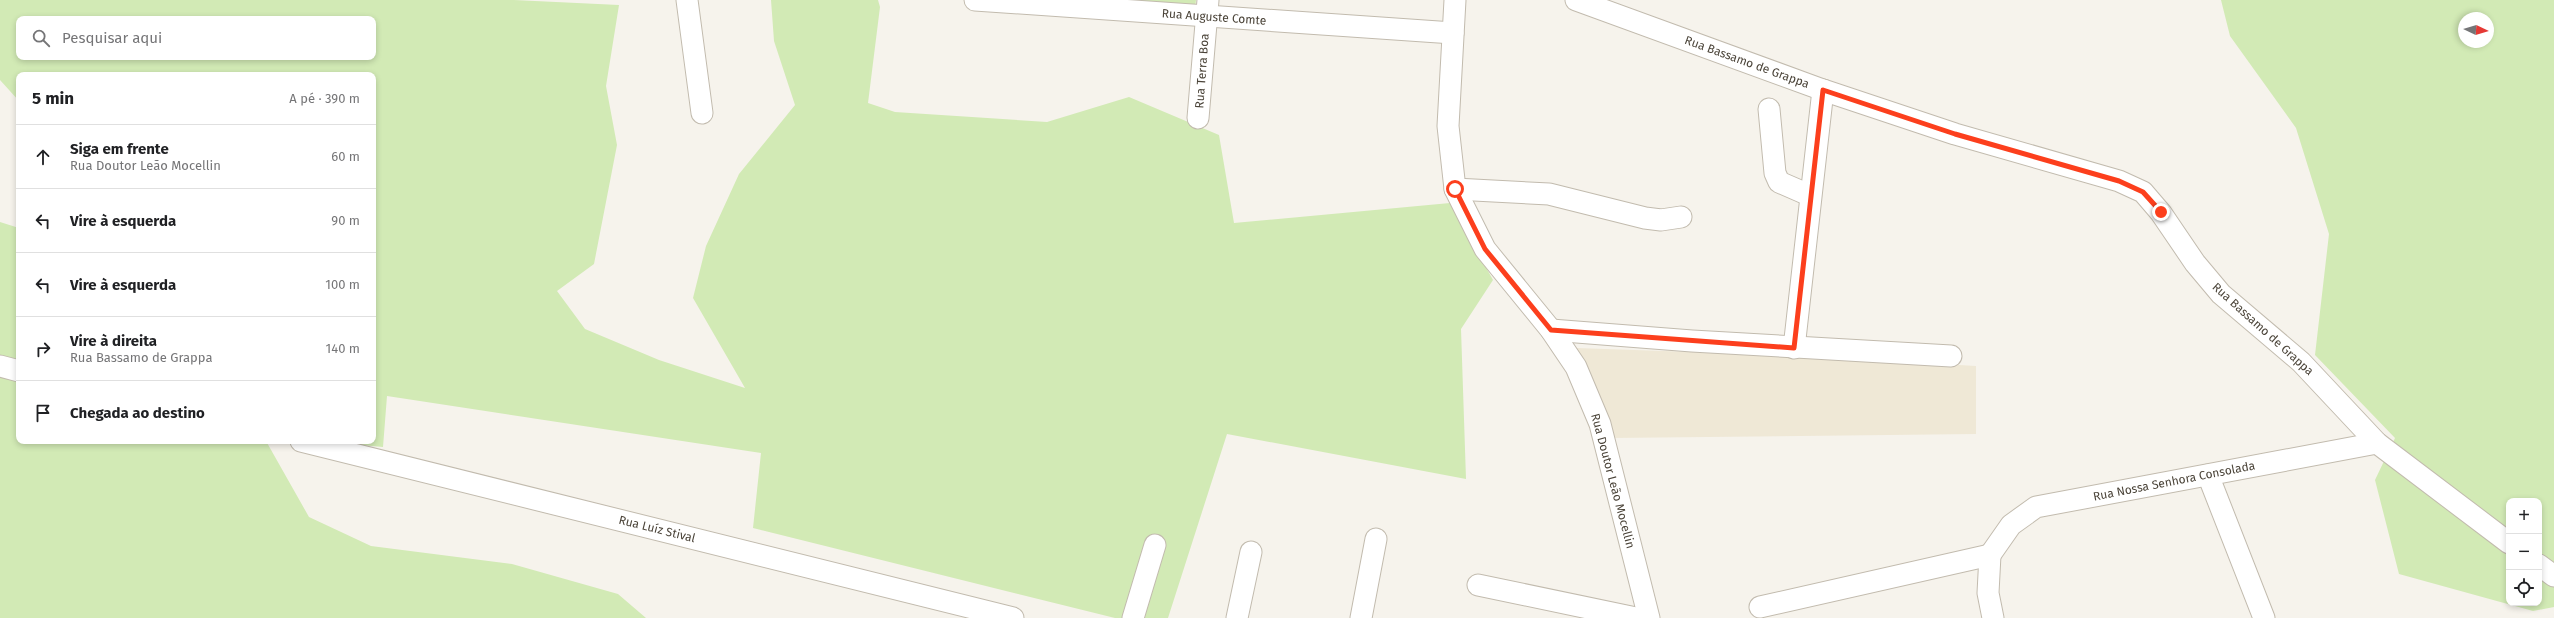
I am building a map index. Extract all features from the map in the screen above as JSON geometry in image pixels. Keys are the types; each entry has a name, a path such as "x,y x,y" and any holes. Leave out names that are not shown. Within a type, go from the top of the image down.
{"street":[{"path":"688,0 702,113"},
{"name":"Rua Auguste Comte","path":"975,0 1207,8 1453,33"},
{"name":"Rua Doutor Leão Mocellin","path":"1455,0 1448,126 1455,189 1485,249 1551,330 1576,367 1600,424 1649,618"},
{"name":"Rua Bassamo de Grappa","path":"1576,0 1823,90 1955,134 2119,181 2143,192 2161,212 2195,263 2221,294 2301,362 2378,444 2506,540"},
{"name":"Rua Terra Boa","path":"1198,118 1207,8"},
{"path":"1794,348 1809,196 1823,90"},
{"path":"1769,108 1775,173 1779,182 1809,196"},
{"path":"1455,189 1549,194 1645,218 1661,220 1681,217"},
{"path":"1551,330 1794,348 1951,356"},
{"path":"0,366 16,370"},
{"name":"Rua Luíz Stival","path":"312,444 1013,618"},
{"name":"Rua Nossa Senhora Consolada","path":"1990,555 2012,525 2036,507 2378,444"},
{"path":"2208,475 2264,618"},
{"path":"1361,618 1376,539"},
{"path":"1133,618 1155,545"},
{"path":"1237,618 1251,552"},
{"path":"1760,607 1990,555 1988,593 1993,618"},
{"path":"2542,567 2554,576"},
{"path":"1478,585 1636,618"}],"shaded area":[{"path":"1576,348 1806,356 1976,366 1976,434 1611,438"}],"green space":[{"path":"0,0 514,0 619,5 606,86 617,145 594,264 557,291 585,329 659,360 745,388 693,298 706,246 739,174 795,105 774,41 771,0 878,0 880,7 868,103 895,112 1047,122 1129,97 1219,135 1234,223 1450,203 1493,280 1461,329 1466,479 1227,434 1168,618 1115,618 753,528 761,453 387,396 383,447 349,444 376,444 376,72 16,72 16,98 0,80"},
{"path":"1096,0 1196,0 1195,9"},
{"path":"2221,0 2554,0 2554,607 2533,611 2515,606 2542,606 2542,498 2506,498 2506,604 2399,574 2375,480 2395,438 2315,355 2329,234 2296,128 2230,36"},
{"path":"0,222 16,227 16,444 268,444 309,517 371,546 512,564 618,594 646,618 0,618"}],"route":[{"path":"1455,189 1485,249 1551,330 1794,348 1809,196 1823,90 1955,134 2119,181 2143,192 2161,212"}]}
